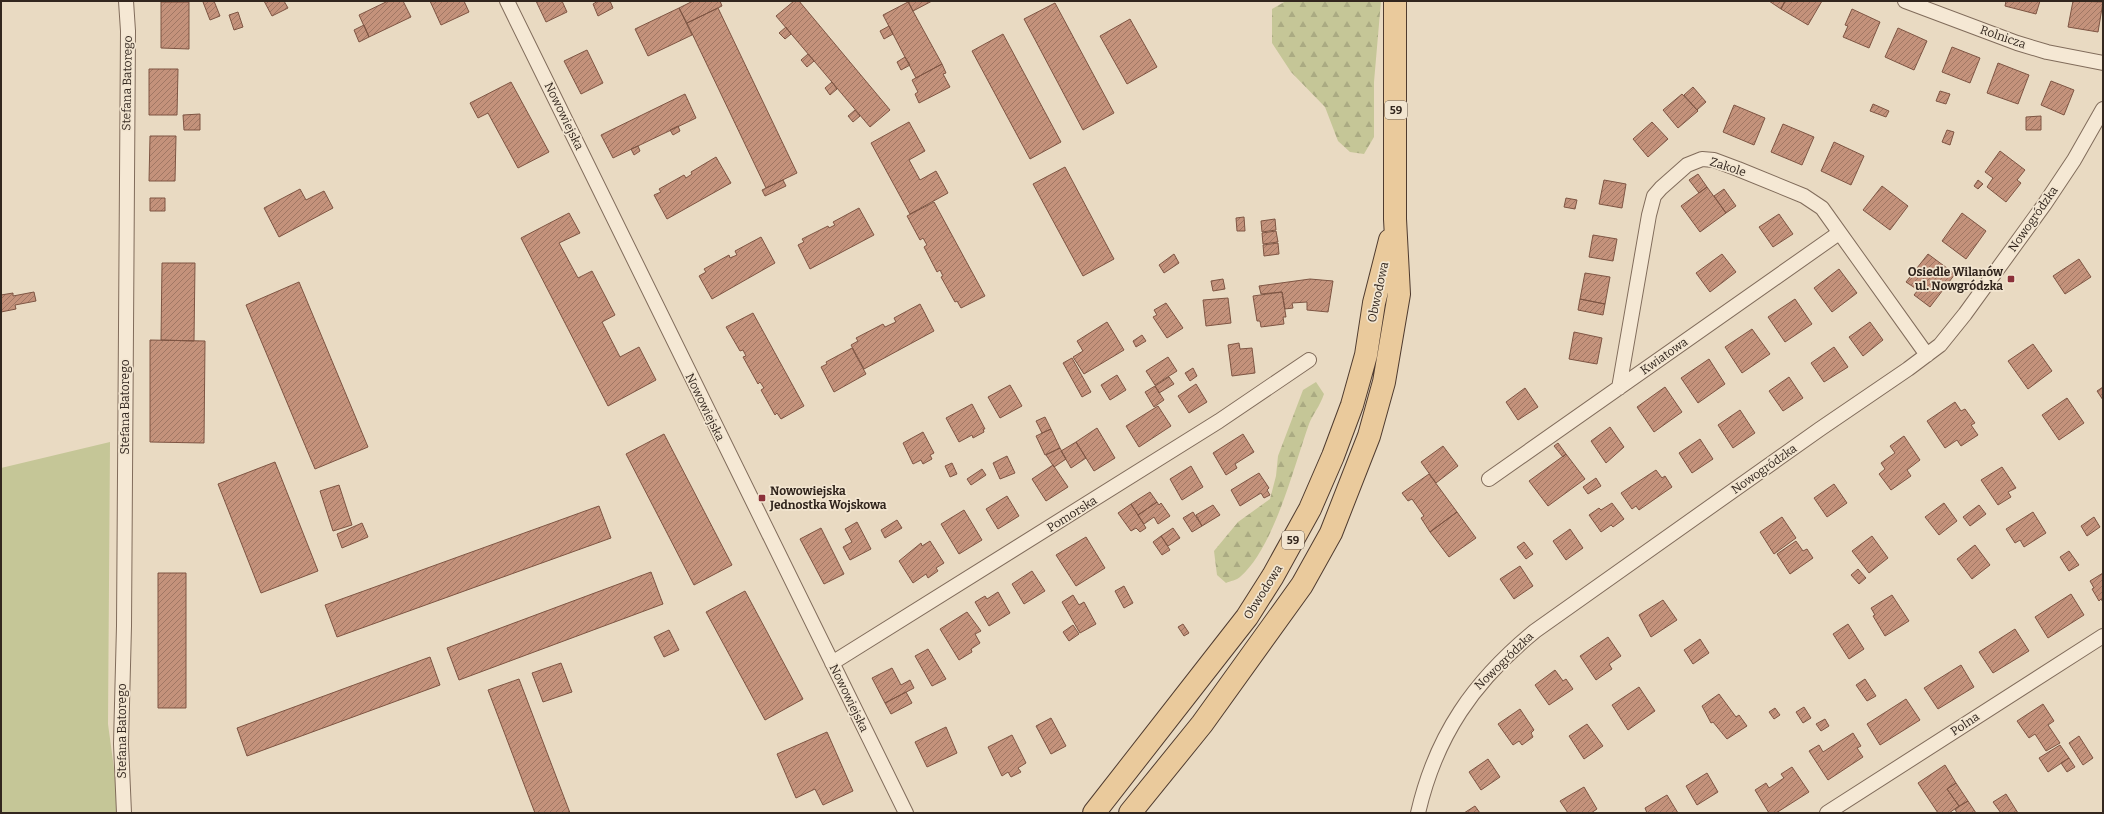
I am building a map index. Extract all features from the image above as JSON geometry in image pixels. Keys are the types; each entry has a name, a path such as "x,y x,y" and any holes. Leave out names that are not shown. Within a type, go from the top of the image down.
{"main road":[{"name":"Obwodowa","path":"1130,813 1242,669 1302,585 1331,533 1369,436 1384,382 1399,294 1395,219 1394,1"},
{"name":"Obwodowa","path":"1094,813 1247,617 1274,576 1310,509 1333,456 1352,405 1366,355 1374,303 1395,219"}],"street":[{"name":"Stefana Batorego","path":"124,813 121,744 124,626 128,31 126,1"},
{"name":"Nowowiejska","path":"507,1 906,813"},
{"name":"Rolnicza","path":"1905,1 2017,43 2054,53 2103,62"},
{"name":"Nowogródzka","path":"1418,813 1432,768 1455,718 1485,676 1518,645 1535,631 1940,345 1970,308 2044,205 2074,160 2103,109"},
{"name":"Zakole","path":"1619,388 1649,215 1654,196 1686,165 1702,159 1714,160 1804,196 1822,208 1927,355"},
{"name":"Kwiatowa","path":"1489,479 1840,233"},
{"name":"Pomorska","path":"832,663 1219,421 1310,360"},
{"name":"Polna","path":"1827,813 2103,636"}],"green space":[{"path":"1286,1 1381,1 1374,82 1374,137 1364,154 1350,152 1338,141 1325,107 1291,72 1272,43 1272,9"},
{"path":"1316,382 1324,394 1309,424 1290,483 1273,527 1252,564 1239,578 1226,583 1217,575 1214,551 1238,522 1270,499 1276,476 1278,456 1303,390"},
{"path":"110,442 108,724 120,813 1,813 1,468"}],"building":[{"path":"214,1 220,16 210,20 203,2"},
{"path":"264,1 284,1 288,8 272,16"},
{"path":"388,1 403,1 411,17 369,37 359,15"},
{"path":"430,1 464,1 469,12 441,25"},
{"path":"536,1 562,1 567,12 546,22"},
{"path":"598,1 610,1 613,8 598,16 593,4"},
{"path":"693,1 720,1 722,6 687,23 679,8"},
{"path":"794,1 799,1 890,110 870,127 776,16"},
{"path":"908,1 932,1 913,11"},
{"path":"1769,1 1785,1 1781,9"},
{"path":"1785,1 1822,1 1808,25 1781,9"},
{"path":"2006,1 2040,1 2036,14 2005,6"},
{"path":"2073,1 2103,2 2098,32 2068,27"},
{"path":"161,2 189,2 189,49 161,48"},
{"path":"908,2 942,64 916,78 883,15"},
{"path":"1055,3 1114,113 1083,130 1024,19"},
{"path":"679,8 692,35 648,56 635,29"},
{"path":"718,8 797,173 766,188 687,23"},
{"path":"1852,9 1880,22 1869,48 1843,37 1848,26 1845,25"},
{"path":"238,12 243,27 234,30 229,15"},
{"path":"1130,19 1157,67 1127,84 1100,36"},
{"path":"364,25 369,37 359,42 354,30"},
{"path":"889,26 893,34 884,39 880,31"},
{"path":"786,27 791,34 785,39 779,33"},
{"path":"1898,28 1927,41 1914,70 1885,57"},
{"path":"1003,34 1061,142 1030,159 972,51"},
{"path":"1952,47 1980,58 1970,83 1942,72"},
{"path":"587,50 603,83 581,94 564,61"},
{"path":"808,54 814,61 807,67 801,60"},
{"path":"905,57 910,65 901,70 897,62"},
{"path":"1998,63 2029,75 2018,104 1987,93"},
{"path":"942,64 946,73 943,74 950,87 919,103 915,94 918,92 912,80"},
{"path":"149,69 178,69 177,115 149,115"},
{"path":"2051,81 2074,90 2064,115 2041,105"},
{"path":"511,82 549,152 518,168 488,113 478,118 470,103"},
{"path":"832,82 837,89 830,95 825,88"},
{"path":"1693,87 1706,102 1697,110 1684,95"},
{"path":"1940,91 1950,94 1946,104 1936,101"},
{"path":"685,94 696,118 613,158 601,135"},
{"path":"1682,94 1698,111 1678,128 1663,110"},
{"path":"1873,104 1889,111 1886,117 1870,111"},
{"path":"1734,105 1765,118 1754,145 1723,132"},
{"path":"855,110 860,116 853,122 848,116"},
{"path":"200,114 200,130 184,130 183,115"},
{"path":"2041,116 2041,130 2026,130 2026,117"},
{"path":"909,122 925,151 909,160 920,180 936,171 948,193 910,214 871,143"},
{"path":"1652,122 1668,139 1648,157 1633,139"},
{"path":"1783,124 1814,137 1802,165 1771,152"},
{"path":"678,126 680,131 673,135 670,130"},
{"path":"1947,130 1954,132 1950,145 1942,142"},
{"path":"150,136 176,136 175,181 149,181"},
{"path":"1834,142 1864,156 1851,185 1821,171"},
{"path":"638,146 640,151 634,155 631,149"},
{"path":"2000,151 2025,170 2017,180 2021,183 2006,202 1987,187 1993,178 1985,172"},
{"path":"716,157 731,183 667,219 654,195 661,192 659,189 684,175 686,178 692,174 691,172"},
{"path":"1065,167 1114,259 1083,276 1033,184"},
{"path":"1698,174 1707,187 1699,193 1689,180"},
{"path":"783,180 786,186 765,196 762,190"},
{"path":"1604,180 1626,184 1622,208 1599,204"},
{"path":"1978,180 1983,184 1978,189 1974,186"},
{"path":"1882,186 1908,206 1890,230 1863,210"},
{"path":"1707,187 1726,213 1700,232 1681,206"},
{"path":"300,189 306,200 324,191 333,208 279,237 264,208"},
{"path":"1724,189 1736,206 1726,213 1714,196"},
{"path":"150,198 165,198 165,211 150,211"},
{"path":"1566,198 1577,200 1575,209 1564,207"},
{"path":"934,202 985,296 961,308 957,301 955,302 941,277 943,276 940,270 937,272 924,247 927,245 923,238 920,240 907,216"},
{"path":"859,208 874,235 810,269 798,245 804,242 802,239 828,226 829,228 835,225 833,222"},
{"path":"569,213 580,233 559,243 578,278 592,271 615,315 602,322 620,357 639,347 656,380 608,406 521,238"},
{"path":"1962,213 1986,231 1966,259 1942,241"},
{"path":"1779,214 1793,234 1773,247 1759,227"},
{"path":"1244,217 1245,231 1237,231 1236,218"},
{"path":"1275,219 1276,230 1262,232 1261,221"},
{"path":"1276,231 1278,242 1263,244 1262,233"},
{"path":"1593,235 1617,239 1613,261 1589,257"},
{"path":"761,237 775,263 712,299 699,276 706,272 704,269 729,255 730,258 737,255 735,251"},
{"path":"1278,243 1279,254 1264,256 1263,245"},
{"path":"1174,254 1179,263 1164,273 1159,265"},
{"path":"1722,254 1736,272 1710,292 1696,273"},
{"path":"1928,254 1955,274 1930,307 1914,295 1918,290 1906,282"},
{"path":"2079,259 2091,277 2065,294 2053,276"},
{"path":"162,263 195,263 194,341 161,340"},
{"path":"1839,269 1857,293 1832,312 1814,288"},
{"path":"1585,273 1610,277 1605,304 1580,299"},
{"path":"1223,279 1225,289 1213,291 1211,281"},
{"path":"1310,279 1333,281 1328,312 1307,310 1307,302 1292,303 1293,308 1285,309 1282,292 1261,294 1259,286"},
{"path":"299,282 368,447 315,469 246,305"},
{"path":"34,292 36,301 15,305 16,309 1,312 1,295 13,293 13,296"},
{"path":"1282,292 1286,317 1283,317 1284,324 1261,327 1260,321 1257,321 1253,296"},
{"path":"1228,298 1231,323 1206,326 1203,300"},
{"path":"1580,299 1605,304 1603,315 1578,310"},
{"path":"1795,299 1812,324 1785,342 1768,317"},
{"path":"1166,303 1183,328 1167,338 1153,317 1157,315 1154,310"},
{"path":"920,304 934,331 864,369 851,345 858,341 856,338 883,324 885,327 896,322 894,318"},
{"path":"753,313 804,406 781,419 777,413 775,415 761,390 764,388 760,382 758,384 743,357 746,356 743,350 740,351 726,327"},
{"path":"1107,322 1124,350 1084,374 1073,357 1083,351 1077,341"},
{"path":"1870,322 1883,340 1863,356 1849,337"},
{"path":"1752,329 1770,354 1742,373 1725,347"},
{"path":"1574,332 1602,338 1597,364 1569,359"},
{"path":"1142,335 1146,341 1136,347 1133,341"},
{"path":"150,340 205,341 204,443 150,442"},
{"path":"1239,343 1240,349 1252,348 1255,373 1232,376 1228,345"},
{"path":"2033,344 2052,371 2028,389 2008,361"},
{"path":"1834,347 1848,367 1824,382 1811,363"},
{"path":"852,348 866,374 834,392 821,367 827,364 826,362"},
{"path":"1168,357 1177,371 1155,385 1146,371"},
{"path":"1072,358 1091,392 1082,397 1063,363"},
{"path":"1709,359 1725,384 1698,403 1681,378"},
{"path":"1193,368 1197,376 1190,381 1185,373"},
{"path":"1117,375 1126,390 1110,400 1101,385"},
{"path":"1169,377 1174,384 1159,393 1155,386"},
{"path":"1789,377 1803,398 1783,411 1769,391"},
{"path":"1196,384 1207,402 1189,413 1178,396"},
{"path":"1010,385 1022,406 1000,418 988,397"},
{"path":"1155,386 1164,400 1154,407 1145,392"},
{"path":"1665,387 1682,412 1654,432 1637,407"},
{"path":"2103,387 2103,400 2097,391"},
{"path":"1525,388 1538,407 1518,420 1506,402"},
{"path":"2067,398 2084,423 2059,440 2042,415"},
{"path":"1955,402 1961,411 1965,409 1975,423 1971,425 1978,435 1961,446 1957,440 1945,448 1927,421"},
{"path":"972,404 985,429 983,429 984,432 973,438 972,435 959,442 946,418"},
{"path":"1158,406 1171,426 1139,447 1126,426"},
{"path":"1740,410 1755,433 1733,448 1718,425"},
{"path":"1045,417 1051,429 1042,433 1036,421"},
{"path":"1610,427 1624,447 1606,463 1591,441"},
{"path":"1097,428 1115,458 1094,471 1076,442"},
{"path":"1051,429 1060,448 1045,455 1036,436"},
{"path":"923,432 934,453 930,455 932,459 923,464 921,460 913,464 903,443"},
{"path":"664,434 732,565 694,585 626,454"},
{"path":"1243,434 1254,452 1235,464 1237,468 1226,475 1213,453"},
{"path":"1904,436 1920,460 1907,470 1911,476 1891,490 1879,474 1885,469 1881,463 1895,453 1890,446"},
{"path":"1700,439 1713,459 1692,473 1679,453"},
{"path":"1076,442 1086,458 1071,468 1061,451"},
{"path":"1558,443 1566,454 1563,457 1554,446"},
{"path":"1443,446 1458,466 1436,483 1421,462"},
{"path":"1060,448 1066,459 1054,467 1046,455"},
{"path":"1566,454 1585,479 1548,506 1529,481"},
{"path":"1007,456 1015,473 1000,479 993,463"},
{"path":"275,462 318,571 261,593 218,484"},
{"path":"952,463 957,474 950,477 945,466"},
{"path":"1053,465 1068,487 1046,501 1032,479"},
{"path":"1191,466 1203,487 1182,500 1170,479"},
{"path":"2002,467 2016,488 2008,492 2011,497 1998,505 1981,480"},
{"path":"982,469 986,475 971,485 967,479"},
{"path":"1656,470 1662,478 1665,476 1672,487 1639,510 1636,506 1632,509 1621,493"},
{"path":"1259,473 1269,488 1267,490 1270,495 1264,498 1261,493 1240,506 1231,490"},
{"path":"1429,474 1457,512 1430,532 1421,518 1424,516 1412,499 1408,501 1402,493"},
{"path":"1596,478 1601,486 1588,494 1583,487"},
{"path":"1834,484 1847,503 1827,517 1814,498"},
{"path":"339,485 352,525 333,531 320,491"},
{"path":"1150,492 1157,502 1138,515 1131,504"},
{"path":"1007,496 1019,516 998,529 986,509"},
{"path":"1157,502 1159,505 1161,503 1170,516 1158,524 1154,517 1144,524 1138,515"},
{"path":"1612,503 1624,519 1613,527 1611,525 1601,532 1589,515 1599,508 1601,510"},
{"path":"1944,503 1957,521 1939,535 1925,517"},
{"path":"1131,504 1146,528 1140,532 1136,528 1131,531 1118,513"},
{"path":"1213,505 1220,515 1202,526 1196,515"},
{"path":"1979,505 1986,514 1970,526 1963,517"},
{"path":"599,506 611,538 337,637 325,605"},
{"path":"964,510 982,540 959,554 941,524"},
{"path":"1193,512 1202,526 1192,532 1183,518"},
{"path":"1457,512 1476,538 1449,557 1430,532"},
{"path":"2033,512 2046,533 2024,547 2020,540 2015,543 2006,529"},
{"path":"1782,517 1796,538 1774,554 1760,532"},
{"path":"2094,517 2100,527 2087,536 2081,526"},
{"path":"897,520 902,528 885,538 881,530"},
{"path":"857,522 871,549 850,560 843,547 852,542 845,529"},
{"path":"362,523 368,537 342,548 337,534"},
{"path":"821,528 844,574 824,584 800,539"},
{"path":"1173,528 1180,538 1168,546 1161,536"},
{"path":"1570,529 1583,548 1566,560 1553,541"},
{"path":"1161,536 1170,550 1162,555 1153,542"},
{"path":"1872,536 1888,558 1869,573 1852,551"},
{"path":"1086,537 1105,568 1076,586 1056,555"},
{"path":"930,541 944,563 936,568 938,571 928,578 926,574 913,583 899,561 921,543 922,546"},
{"path":"1796,541 1803,551 1807,549 1813,558 1790,574 1777,554"},
{"path":"1524,542 1533,554 1526,559 1517,547"},
{"path":"1975,545 1990,565 1972,579 1957,559"},
{"path":"2069,551 2079,565 2069,571 2060,557"},
{"path":"1520,566 1533,586 1514,599 1500,579"},
{"path":"1858,569 1866,578 1859,584 1851,575"},
{"path":"1032,571 1045,591 1024,604 1012,584"},
{"path":"651,572 663,604 459,680 447,648"},
{"path":"158,573 186,573 186,708 158,708"},
{"path":"2103,573 2103,602 2101,599 2099,601 2092,589 2094,588 2090,581"},
{"path":"1124,586 1133,603 1124,608 1115,591"},
{"path":"745,591 803,699 765,720 706,612"},
{"path":"998,592 1010,613 989,626 975,602 985,596 987,599"},
{"path":"2071,594 2084,615 2048,638 2035,617"},
{"path":"1073,595 1079,605 1084,602 1096,624 1080,633 1062,602"},
{"path":"1892,595 1909,621 1885,636 1873,616 1875,615 1871,608"},
{"path":"1663,600 1677,620 1651,637 1639,615"},
{"path":"967,612 981,631 975,634 980,643 971,649 972,652 959,660 940,629"},
{"path":"1183,624 1189,633 1184,636 1178,627"},
{"path":"1848,624 1864,649 1849,659 1833,634"},
{"path":"1073,625 1079,634 1069,641 1063,632"},
{"path":"2015,629 2029,651 1993,673 1979,652"},
{"path":"669,630 679,650 664,657 654,637"},
{"path":"1608,637 1621,656 1609,664 1612,669 1596,680 1580,656"},
{"path":"1700,639 1709,653 1693,664 1684,650"},
{"path":"928,649 946,679 932,686 915,656"},
{"path":"430,657 440,685 247,756 237,728"},
{"path":"561,663 572,692 543,702 532,673"},
{"path":"1961,665 1974,687 1938,709 1924,688"},
{"path":"892,668 901,685 910,680 914,688 885,703 872,678"},
{"path":"1555,670 1563,681 1566,679 1573,689 1549,705 1535,685"},
{"path":"519,679 570,813 535,813 488,690"},
{"path":"1865,679 1876,696 1867,701 1856,685"},
{"path":"1639,687 1655,711 1628,730 1612,705"},
{"path":"906,692 912,703 891,714 885,703"},
{"path":"1719,694 1736,717 1739,715 1747,726 1727,739 1713,722 1711,723 1702,706"},
{"path":"1906,699 1920,720 1880,745 1867,724"},
{"path":"2043,704 2054,721 2048,725 2060,743 2046,751 2035,734 2029,738 2017,721"},
{"path":"1804,707 1811,718 1803,723 1796,712"},
{"path":"1775,708 1780,715 1774,719 1769,712"},
{"path":"1520,709 1534,730 1531,733 1533,737 1522,745 1519,741 1513,745 1498,724"},
{"path":"1051,718 1066,746 1051,754 1036,726"},
{"path":"1825,719 1829,726 1821,731 1816,724"},
{"path":"1587,724 1603,746 1584,759 1569,736"},
{"path":"946,727 957,753 927,767 915,742"},
{"path":"827,732 853,791 823,805 815,789 796,798 777,754"},
{"path":"1853,733 1861,746 1857,748 1863,757 1828,780 1809,751 1819,745 1823,752"},
{"path":"1012,735 1026,763 1018,768 1021,772 1011,777 1008,772 1002,776 988,747"},
{"path":"2079,736 2093,758 2083,765 2069,743"},
{"path":"2060,745 2069,758 2048,772 2039,758"},
{"path":"2069,758 2075,767 2067,772 2061,763"},
{"path":"1488,759 1500,777 1481,790 1469,772"},
{"path":"1945,765 1956,783 1947,789 1959,806 1949,813 1938,813 1918,783"},
{"path":"1792,767 1809,792 1776,813 1769,813 1755,790 1766,783 1769,788 1784,778 1781,774"},
{"path":"1707,773 1718,792 1697,805 1686,786"},
{"path":"1956,783 1968,801 1959,806 1947,789"},
{"path":"1584,787 1597,809 1591,813 1568,813 1560,801"},
{"path":"2006,794 2018,813 2001,813 1993,802"},
{"path":"1667,795 1678,813 1647,813 1645,808"},
{"path":"1968,801 1976,813 1957,813 1955,809"},
{"path":"1475,806 1480,813 1464,813"}],"place":[{"name":"Osiedle Wilanów ul. Nowgródzka","path":"2011,279"},
{"name":"Nowowiejska Jednostka Wojskowa","path":"762,498"}]}
